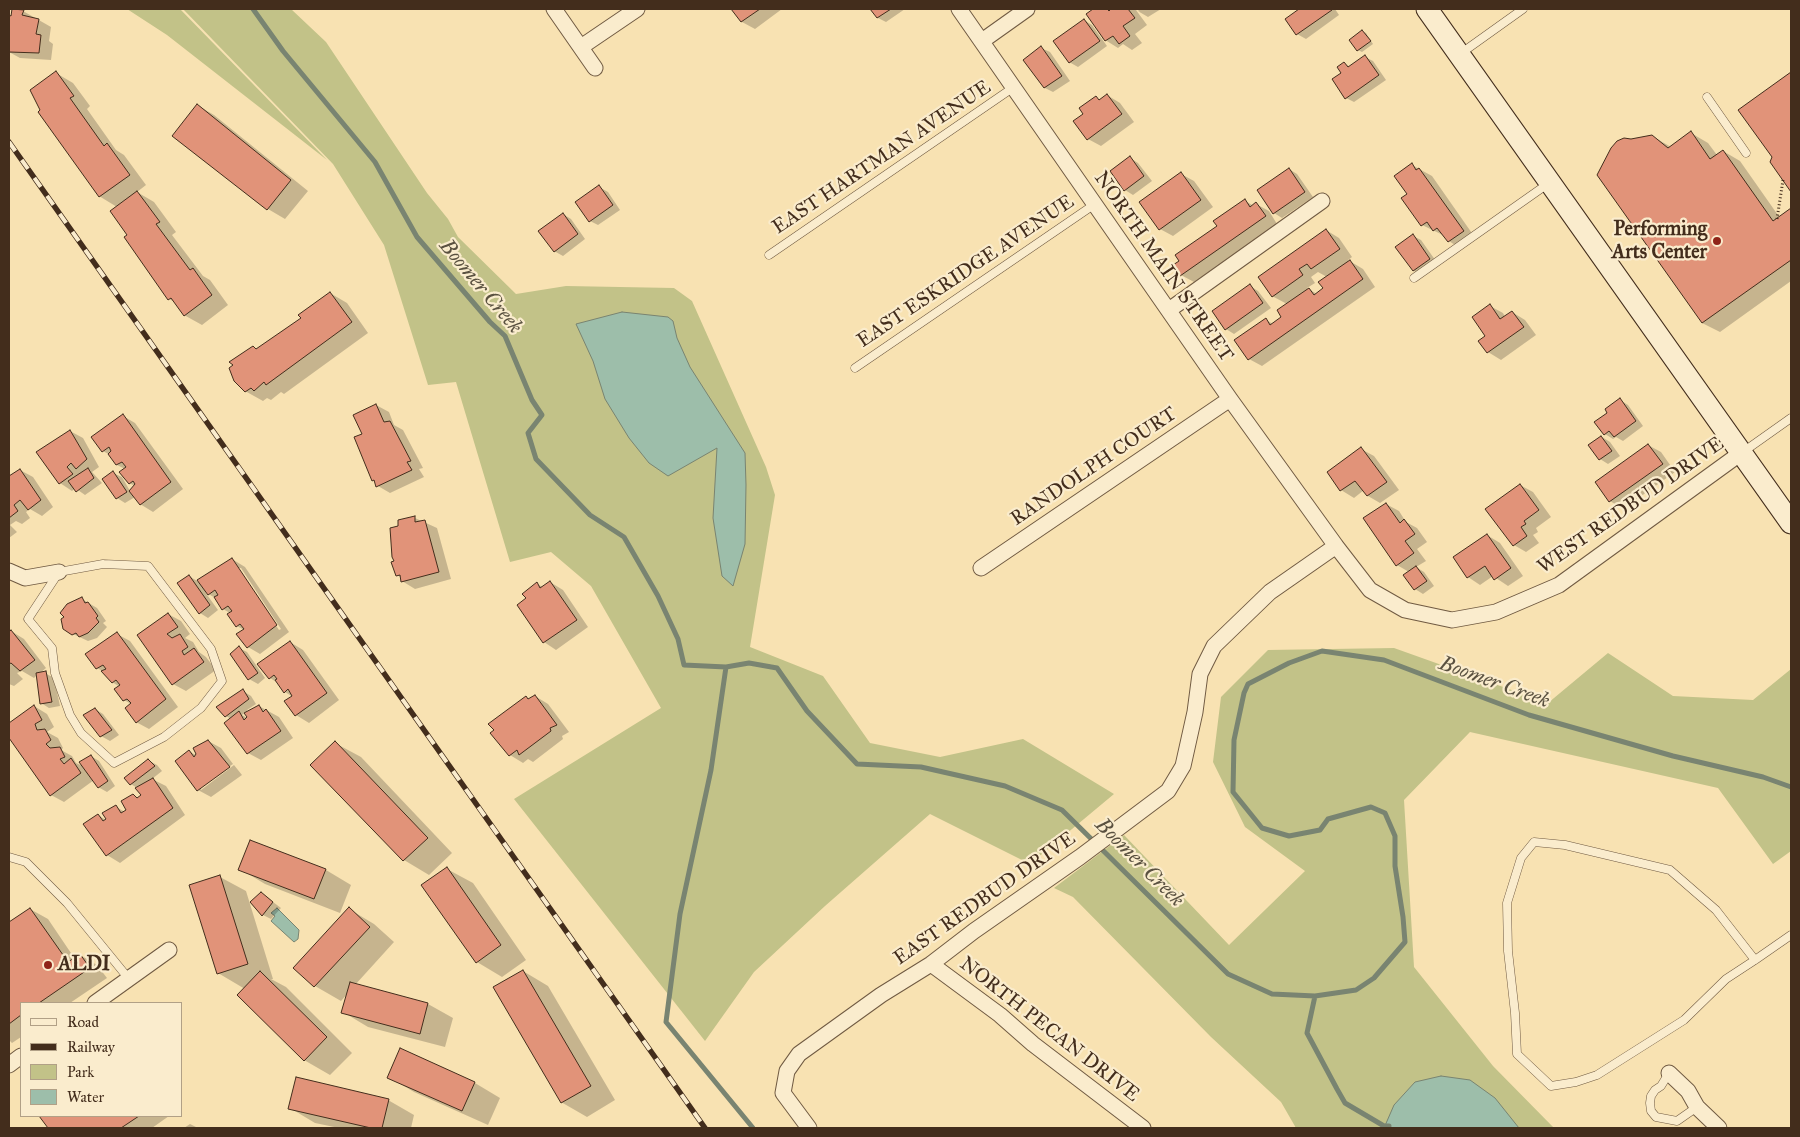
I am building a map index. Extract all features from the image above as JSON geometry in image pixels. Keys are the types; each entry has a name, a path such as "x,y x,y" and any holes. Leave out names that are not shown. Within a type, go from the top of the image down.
{"street":[{"path":"554,9 595,68"},
{"path":"581,46 637,9"},
{"name":"NORTH MAIN STREET","path":"958,9 1230,399 1336,546"},
{"path":"982,41 1027,9"},
{"path":"1427,9 1791,523"},
{"path":"1169,310 1322,201"},
{"name":"RANDOLPH COURT","path":"982,568 1230,399"},
{"name":"WEST REDBUD DRIVE","path":"1336,546 1370,590 1405,610 1452,620 1496,612 1559,585 1741,453"},
{"name":"EAST REDBUD DRIVE","path":"809,1128 783,1093 787,1071 799,1054 881,995 931,964 1168,791 1183,766 1195,712 1200,674 1214,646 1270,592 1336,546"},
{"path":"9,571 25,578 59,572"},
{"path":"96,1002 169,950"},
{"name":"NORTH PECAN DRIVE","path":"931,964 1000,1015 1033,1044 1143,1128"},
{"path":"9,1065 20,1057"},
{"path":"1669,1072 1688,1091 1697,1108 1719,1128"}],"lane":[{"path":"1460,54 1523,9"},
{"name":"EAST HARTMAN AVENUE","path":"769,255 1014,87"},
{"path":"1707,96 1746,153"},
{"path":"1414,278 1550,182"},
{"name":"EAST ESKRIDGE AVENUE","path":"855,368 1095,204"},
{"path":"1741,453 1791,418"},
{"path":"104,564 148,566 211,650 222,681 201,708 164,737 114,762 81,733 70,715 55,672 52,648 28,618 59,572 104,564"},
{"path":"1754,960 1716,910 1670,870 1565,845 1534,842 1521,858 1507,903 1508,951 1515,1013 1517,1054 1551,1086 1576,1082 1597,1075 1684,1020 1726,979 1754,960 1791,934"},
{"path":"9,856 26,862 67,903 129,979"},
{"path":"1669,1072 1661,1086 1654,1090 1651,1096 1651,1111 1656,1118 1678,1121 1697,1108"}],"path":[{"path":"1777,219 1783,180"}],"green space":[{"path":"127,9 180,9 327,160 167,35"},
{"path":"183,9 291,9 326,42 427,193 448,219 458,237 516,294 566,286 674,288 692,301 766,467 775,495 750,647 823,676 870,743 940,757 1023,739 1114,794 1030,864 930,814 825,906 754,972 705,1041 514,799 661,708 591,586 551,552 510,562 456,382 428,385 384,245 333,164"},
{"path":"1394,648 1548,703 1608,653 1673,696 1753,700 1791,669 1791,851 1773,864 1718,788 1470,732 1404,800 1414,967 1493,1066 1554,1128 1296,1128 1281,1102 1211,1037 1073,897 1054,888 1124,835 1229,945 1305,871 1245,827 1213,762 1221,697 1268,650"}],"water":[{"path":"622,312 668,317 673,321 677,338 690,367 745,453 745,544 733,586 722,576 713,518 717,448 668,476 649,463 629,438 605,399 593,361 576,324"},
{"path":"277,908 299,930 298,939 294,942 271,921 275,916 271,913"},
{"path":"1441,1076 1470,1080 1495,1098 1519,1128 1384,1128 1394,1105 1415,1082"}],"building":[{"path":"12,9 24,10 22,15 39,19 36,34 41,35 39,53 9,52 9,15 11,16"},
{"path":"731,9 760,9 741,22"},
{"path":"870,9 891,9 877,18"},
{"path":"1093,9 1107,9 1109,11 1111,9 1128,9 1135,18 1123,26 1130,36 1119,44 1113,36 1105,41 1086,14"},
{"path":"1299,9 1332,10 1296,35 1285,19"},
{"path":"1084,19 1100,41 1069,63 1053,41"},
{"path":"1362,30 1371,41 1357,51 1349,40"},
{"path":"1041,46 1062,76 1044,88 1023,60"},
{"path":"1365,55 1379,75 1345,99 1332,79 1341,73 1337,67 1344,62 1348,67"},
{"path":"56,71 74,96 70,98 104,146 107,143 130,175 99,197 38,112 40,110 30,90"},
{"path":"1791,72 1791,192 1770,162 1772,157 1738,110"},
{"path":"1107,94 1122,114 1087,140 1073,121 1083,114 1079,108 1096,96 1099,100"},
{"path":"197,104 291,180 267,210 172,136"},
{"name":"Performing Arts Center","path":"1691,131 1710,159 1723,150 1773,221 1791,208 1791,260 1702,323 1597,175 1611,148 1617,141 1624,138 1631,139 1652,135 1668,148"},
{"path":"1130,156 1144,176 1124,191 1110,171"},
{"path":"1412,163 1416,170 1419,168 1464,231 1448,242 1437,228 1433,231 1427,222 1421,226 1401,198 1407,194 1394,176"},
{"path":"1289,168 1305,192 1273,214 1257,190"},
{"path":"1181,172 1201,200 1159,230 1139,202"},
{"path":"599,185 613,205 589,222 575,202"},
{"path":"137,191 160,222 156,224 190,270 193,268 212,295 184,316 171,298 168,300 124,237 127,235 110,211"},
{"path":"1245,199 1250,207 1256,202 1266,216 1180,276 1173,265 1179,261 1175,255 1217,226 1213,221"},
{"path":"563,213 578,234 554,252 538,231"},
{"path":"1326,229 1340,249 1311,269 1307,264 1299,269 1303,275 1272,297 1258,277"},
{"path":"1413,234 1430,259 1413,271 1395,247"},
{"path":"1350,260 1363,279 1248,360 1234,340 1266,318 1270,325 1281,317 1277,310 1309,288 1314,295 1323,288 1318,282"},
{"path":"1250,284 1263,303 1225,330 1212,311"},
{"path":"330,292 352,322 266,385 264,382 254,391 251,388 245,392 234,381 229,368 233,365 229,362 253,346 256,349 301,318 298,315"},
{"path":"1490,304 1500,319 1512,311 1524,327 1487,353 1478,341 1485,336 1472,317"},
{"path":"1620,398 1636,421 1614,437 1609,431 1604,435 1594,422 1607,413 1605,409"},
{"path":"376,404 384,422 390,421 411,461 407,462 412,470 376,487 354,437 362,434 353,415"},
{"path":"123,414 171,482 140,505 129,491 135,484 133,481 129,484 119,472 126,467 122,462 116,465 108,454 111,451 109,447 102,452 91,437"},
{"path":"70,430 87,459 76,469 71,463 67,467 73,474 59,484 36,452"},
{"path":"1601,436 1612,451 1599,460 1588,445"},
{"path":"1648,444 1663,464 1609,502 1595,482"},
{"path":"1361,447 1387,482 1367,496 1355,481 1340,491 1327,472"},
{"path":"88,468 94,478 76,492 68,481"},
{"path":"20,469 41,500 28,510 20,500 14,505 18,511 9,518 9,476"},
{"path":"113,471 127,492 116,499 102,479"},
{"path":"1520,484 1539,510 1524,521 1526,524 1521,527 1527,536 1513,546 1485,509"},
{"path":"1386,503 1400,523 1404,519 1415,534 1405,541 1414,553 1396,566 1363,518"},
{"path":"415,516 415,522 425,520 439,572 401,582 400,575 396,576 391,562 394,561 392,557 390,528 398,526 398,520"},
{"path":"1487,534 1511,568 1494,580 1485,566 1467,578 1453,557"},
{"path":"232,558 277,625 247,648 236,634 244,629 240,624 236,627 227,614 232,611 228,606 222,610 214,597 218,595 215,590 208,595 197,580"},
{"path":"1416,566 1427,581 1414,590 1403,575"},
{"path":"189,575 210,605 199,614 177,583"},
{"path":"550,581 577,620 543,643 517,605 526,598 522,594 537,582 540,588"},
{"path":"82,597 85,603 88,602 98,616 96,618 99,622 88,633 79,637 76,633 72,635 63,629 61,619 64,617 60,613 67,604"},
{"path":"168,613 178,627 167,634 172,638 180,634 188,647 182,651 184,655 194,648 204,662 172,685 137,635"},
{"path":"11,630 35,660 20,671 11,663 9,664 9,632"},
{"path":"117,632 166,699 136,723 125,708 131,703 127,699 123,701 114,689 120,685 116,680 112,683 101,671 106,669 103,665 96,669 85,654"},
{"path":"290,641 327,693 295,716 284,701 292,696 288,689 284,693 275,680 277,679 274,675 269,679 257,664"},
{"path":"239,646 258,673 248,680 230,654"},
{"path":"46,671 52,702 40,704 36,673"},
{"path":"243,689 249,699 225,717 216,707"},
{"path":"535,695 557,725 550,728 551,731 519,755 517,750 509,756 490,733 494,730 488,724 526,696 528,699"},
{"path":"34,705 42,720 35,724 37,730 45,729 51,740 46,744 50,748 60,747 65,757 60,759 64,764 71,758 81,773 50,796 9,738 9,723"},
{"path":"259,705 263,712 266,709 281,731 247,754 224,723 239,711 244,720 247,717 244,713"},
{"path":"95,708 112,730 100,737 83,715"},
{"path":"208,740 230,767 197,791 175,761 189,750 194,757 196,754 193,748"},
{"path":"335,741 428,838 403,861 310,765"},
{"path":"91,755 108,781 98,788 79,762"},
{"path":"148,759 155,766 130,785 124,778"},
{"path":"153,778 173,808 106,856 83,824 98,814 103,821 106,819 102,813 116,805 121,813 126,810 121,801 133,794 137,798 141,795 135,788"},
{"path":"250,840 326,869 314,899 238,870"},
{"path":"447,867 501,945 476,963 421,885"},
{"path":"220,875 248,964 217,974 189,885"},
{"path":"261,892 273,902 262,916 250,902"},
{"path":"349,907 370,927 314,987 293,968"},
{"name":"ALDI","path":"30,908 68,962 80,954 90,968 40,1002 20,1002 20,1016 9,1024 9,922"},
{"path":"523,970 591,1086 561,1103 493,987"},
{"path":"260,971 327,1037 304,1061 237,995"},
{"path":"350,982 428,1003 420,1034 341,1013"},
{"path":"400,1048 475,1082 462,1111 387,1078"},
{"path":"296,1077 389,1099 382,1128 371,1128 288,1109"},
{"path":"40,1117 138,1117 121,1128 48,1128"}],"waterway":[{"name":"Boomer Creek","path":"253,9 283,51 375,162 417,237 490,322 505,336 532,400 542,415 528,433 536,459 590,515 624,537 658,596 678,639 684,665 726,667 749,663 777,668 807,711 857,764 921,767 1005,786 1062,810 1228,974 1272,994 1315,996 1356,990 1374,978 1405,942 1395,866 1395,836 1385,813 1371,807 1328,819 1320,830 1289,836 1262,828 1233,792 1234,740 1244,693 1248,684 1289,663 1322,651 1384,660 1529,715 1673,756 1763,777 1791,787"},
{"path":"726,667 711,770 680,914 666,1022 753,1128"},
{"path":"1315,996 1307,1033 1337,1089 1345,1103 1384,1126 1389,1126"}],"railway":[{"path":"9,142 705,1128"}],"place":[{"name":"Performing Arts Center","path":"1717,241"},
{"name":"ALDI","path":"48,965"}]}
